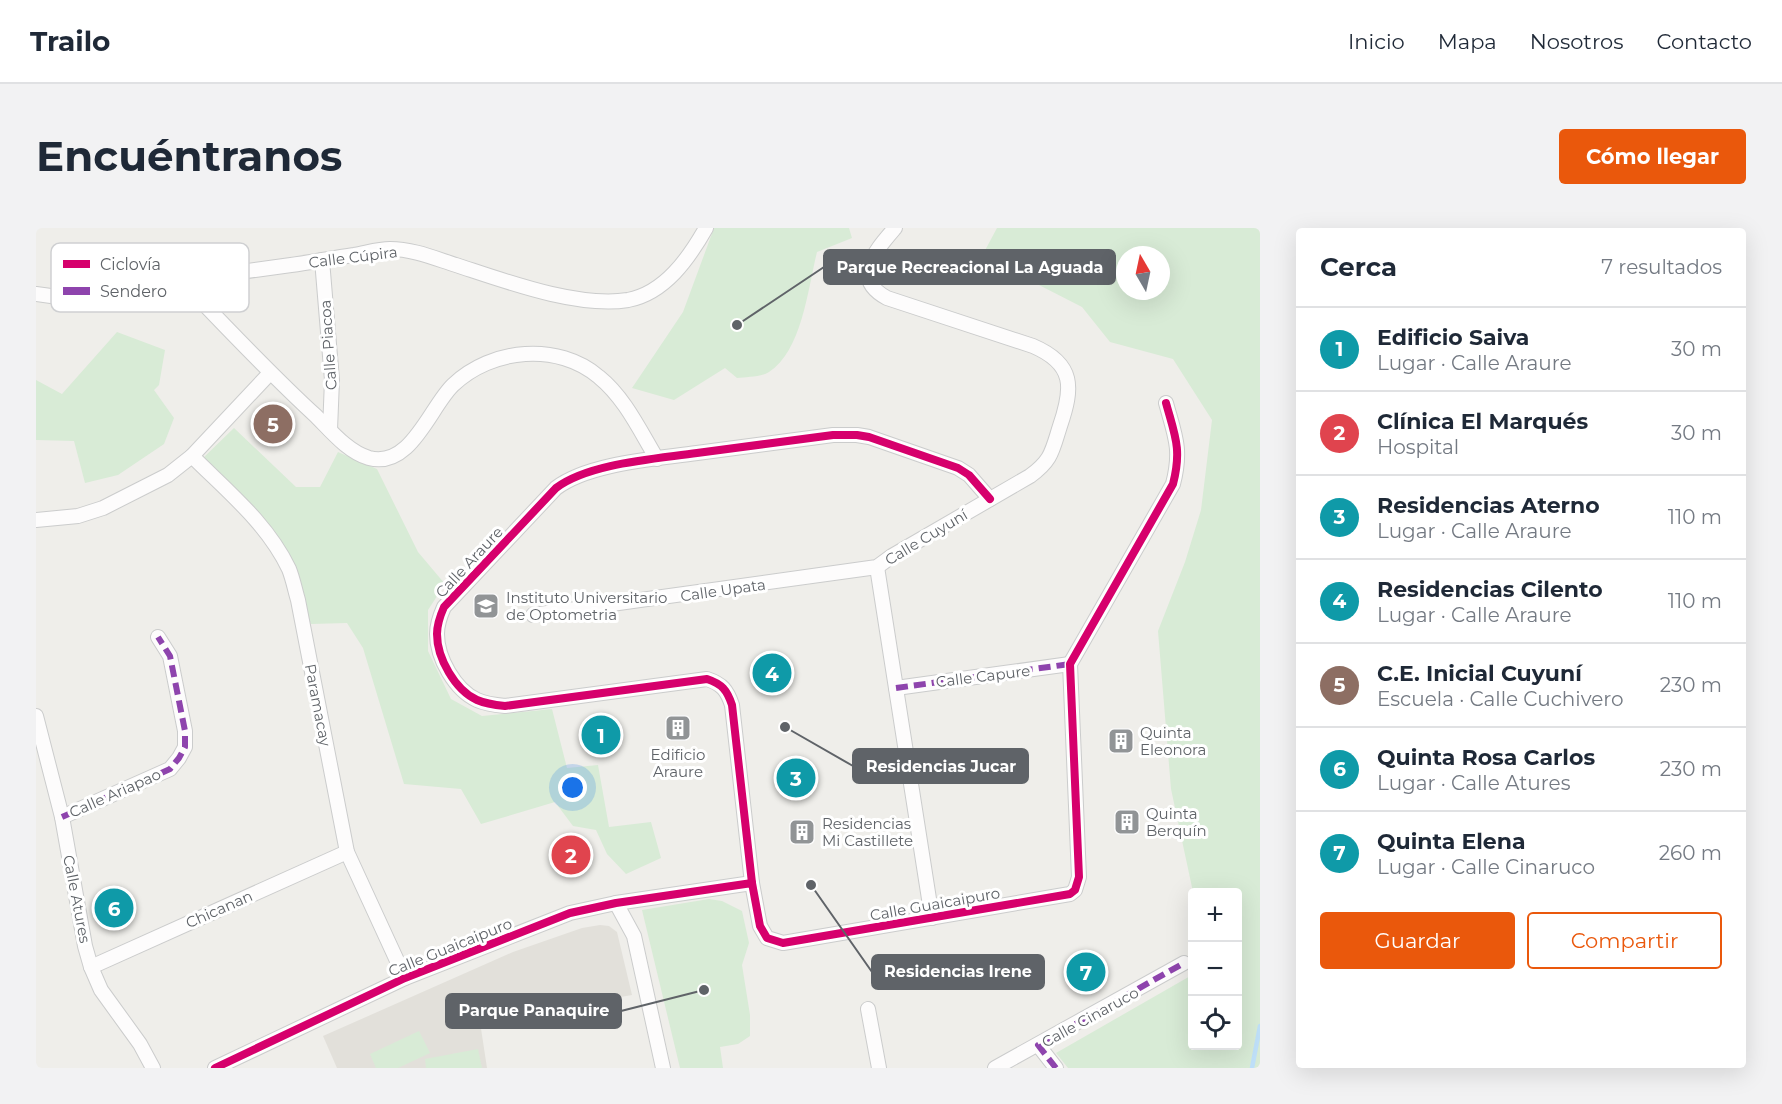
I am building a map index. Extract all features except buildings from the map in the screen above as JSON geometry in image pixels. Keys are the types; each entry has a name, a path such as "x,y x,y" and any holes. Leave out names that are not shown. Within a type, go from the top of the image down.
{"street":[{"name":"Calle Cúpira","path":"249,270 388,249 413,251 508,282 563,296 598,300 628,300 644,295 660,285 681,266 706,228"},
{"name":"Calle Cuyuní","path":"895,228 874,252 870,261 869,280 873,289 880,294 1053,356 1064,370 1069,400 1050,459 1030,477 892,556 877,567 932,918"},
{"name":"Calle Piacoa","path":"322,260 332,380 330,430"},
{"name":"Calle Cúpira","path":"36,294 51,296"},
{"path":"212,312 270,373 330,430 351,449 369,458 382,459 409,446 442,398 454,384 468,374 498,358 519,354 541,354 567,359 585,367 600,378 628,411 657,459"},
{"path":"36,520 78,516 103,508 168,475 192,456 270,373"},
{"path":"1070,664 1173,484 1178,449 1166,403"},
{"name":"Calle Araure","path":"752,883 732,705 728,692 719,684 707,679 505,706 489,704 475,699 462,688 446,666 437,636 438,621 444,607 556,488 567,479 580,474 657,459 833,435 857,435 958,468 969,475 990,499"},
{"name":"Paramacay","path":"192,456 256,519 290,570 298,600 346,852 405,978"},
{"name":"Calle Upata","path":"533,615 877,567"},
{"name":"Calle Ariapao","path":"62,817 170,769 179,759 185,747 185,731 170,656 158,637"},
{"name":"Calle Capure","path":"896,688 1070,664"},
{"name":"Calle Guaicaipuro","path":"215,1068 405,978 570,913 616,903 752,883 760,926 767,938 783,943 1070,894 1078,884 1079,877 1070,664"},
{"name":"Calle Atures","path":"36,716 62,817 85,946 91,967 101,990 140,1044 153,1068"},
{"name":"Chicanan","path":"91,967 346,852"},
{"path":"616,903 634,936 663,1068"},
{"name":"Calle Cinaruco","path":"995,1068 1184,963"},
{"path":"868,1009 879,1068"},
{"path":"1038,1046 1056,1068"}],"shaded area":[{"path":"609,926 617,932 632,995 480,1022 487,1068 337,1068 323,1036 513,952 582,928"}],"green space":[{"path":"714,228 849,228 852,238 817,252 807,300 796,334 780,362 769,372 758,376 737,378 725,368 674,400 632,388 683,312"},
{"path":"997,228 1260,228 1260,1068 1068,1068 1056,1053 1188,977 1188,1050 1242,1050 1242,888 1192,888 1171,789 1158,631 1185,562 1201,510 1212,420 1173,359 1110,342 1082,307 982,256"},
{"path":"117,332 165,350 159,385 154,390 174,418 164,444 118,475 85,483 74,441 36,440 36,380 62,394"},
{"path":"234,428 296,487 320,487 338,452 377,469 418,552 445,584 428,610 428,651 451,699 482,716 552,709 567,768 598,765 609,827 651,822 661,858 626,874 607,854 596,830 573,826 555,802 481,824 461,789 404,784 363,648 347,623 311,624 269,527 203,458"},
{"path":"709,899 722,901 742,911 749,943 742,965 750,1015 750,1036 738,1044 720,1047 723,1068 680,1068 642,910"},
{"path":"419,1031 430,1053 398,1068 376,1068 370,1054"},
{"path":"478,1049 482,1068 426,1068 425,1059"}],"waterway":[{"path":"1252,1068 1260,1026"}],"marked path":[{"path":"62,817 170,769 185,747 185,731 170,656 158,637"},
{"path":"896,688 1070,664 1072,660"},
{"path":"1056,1068 1038,1045 1184,963"}],"cycle path":[{"path":"215,1068 405,978 570,913 616,903 752,883 760,926 767,938 783,943 1070,894 1075,890 1079,877 1070,664 1173,484 1177,452 1175,434 1166,403"},
{"path":"752,883 732,705 720,685 707,679 505,706 494,705 477,700 461,689 444,663 437,634 444,607 556,488 586,473 624,463 833,435 857,435 869,437 958,468 969,475 990,499"}],"place":[{"name":"Parque Recreacional La Aguada","path":"737,325"},
{"name":"C.E. Inicial Cuyuní","path":"273,424"},
{"name":"Instituto Universitario de Optometria","path":"486,606"},
{"name":"Residencias Cilento","path":"772,673"},
{"name":"Residencias Jucar","path":"785,727"},
{"name":"Edificio Araure","path":"678,728"},
{"name":"Edificio Saiva","path":"601,735"},
{"name":"Quinta Eleonora","path":"1121,741"},
{"name":"Residencias Aterno","path":"796,778"},
{"name":"Quinta Berquín","path":"1127,822"},
{"name":"Residencias Mi Castillete","path":"802,832"},
{"name":"Clínica El Marqués","path":"571,855"},
{"name":"Residencias Irene","path":"811,885"},
{"name":"Quinta Rosa Carlos","path":"114,908"},
{"name":"Quinta Elena","path":"1086,972"},
{"name":"Parque Panaquire","path":"704,990"}]}
